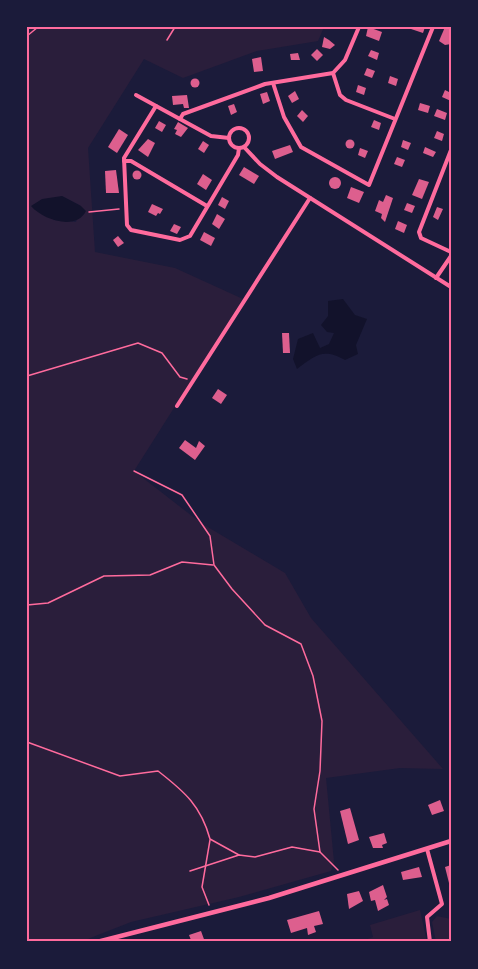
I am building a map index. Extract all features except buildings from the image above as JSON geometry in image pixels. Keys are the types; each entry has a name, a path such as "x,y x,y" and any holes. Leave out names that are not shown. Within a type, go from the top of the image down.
{"street":[{"path":"180,119 183,114 273,83 333,73 345,60 359,27"},
{"path":"273,83 284,117 301,147 367,185 370,183 433,27"},
{"path":"333,73 340,95 345,100 394,119"},
{"path":"136,95 210,136 230,138"},
{"path":"156,106 124,161 127,225 131,230 180,240 190,236 241,147 249,139 246,130 234,130 230,138 232,144 241,147 260,164 310,198 451,287"},
{"path":"436,278 451,254 421,238 419,231 451,150"},
{"path":"124,161 130,161 207,206"},
{"path":"177,406 310,198"},
{"path":"97,942 269,898 451,841"},
{"path":"427,849 442,904 427,917 430,942"}],"path":[{"path":"27,36 38,27"},
{"path":"167,40 175,27"},
{"path":"89,212 126,208"},
{"path":"27,376 138,343 162,353 180,377 194,381"},
{"path":"134,471 182,495 210,536 214,565 264,625 301,644 314,676 322,721 320,771 314,809 320,852"},
{"path":"27,605 48,603 104,576 150,575 182,562 214,565"},
{"path":"27,742 120,776 158,771 183,790 204,817 210,839 202,887 211,912"},
{"path":"210,839 239,855 255,858 292,847 320,852 343,874"},
{"path":"190,871 239,855"}],"shaded area":[{"path":"27,27 324,27 318,41 257,51 183,78 144,59 88,148 95,252 175,268 243,299 134,471 201,523 285,573 311,618 443,769 400,768 326,778 334,862 331,871 239,897 131,922 80,942 27,942","holes":["62,196 81,206 76,222 53,220"]},
{"path":"62,196 86,211 81,217 75,221 59,221 43,216 31,206 42,199"},
{"path":"343,299 355,315 367,319 356,345 358,354 345,360 331,354 320,355 297,369 293,359 298,339 313,333 320,348 329,344 334,333 327,332 321,325 328,316 328,301"},
{"path":"420,910 427,942 359,942 373,937 370,925"},
{"path":"437,916 451,919 451,942 436,942 432,922"}]}
